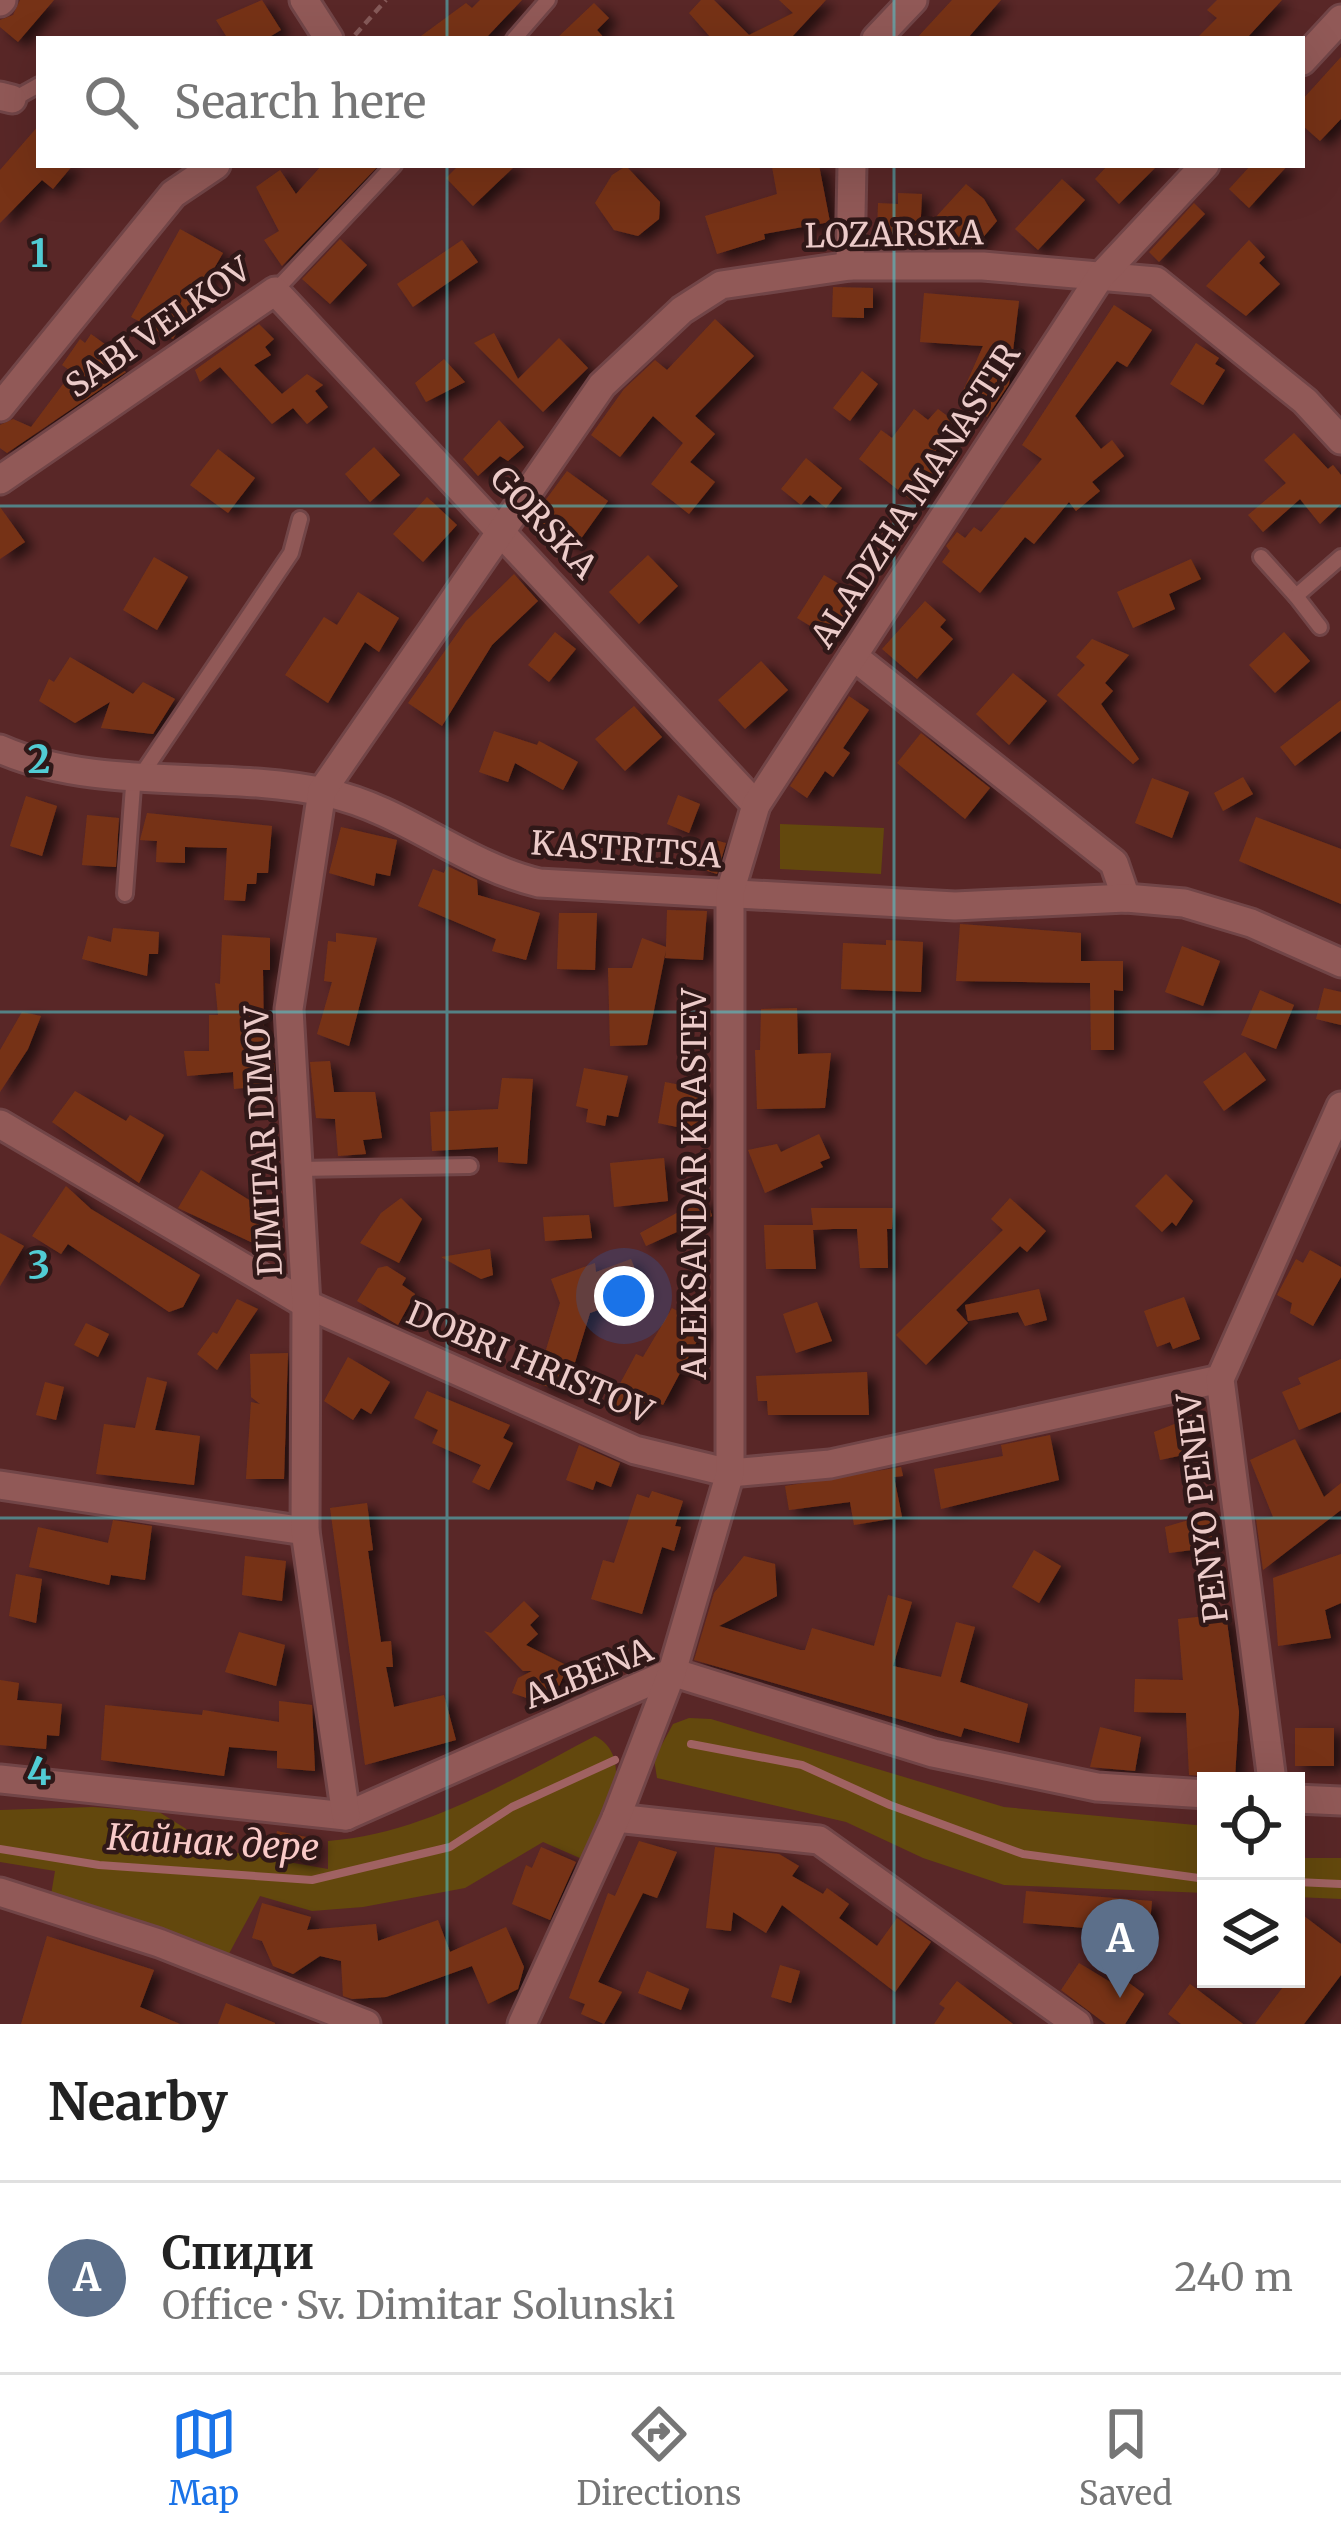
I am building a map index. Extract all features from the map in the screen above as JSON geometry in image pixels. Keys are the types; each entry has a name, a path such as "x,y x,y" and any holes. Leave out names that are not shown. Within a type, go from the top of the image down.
{"street":[{"path":"304,0 327,36"},
{"path":"878,36 913,0"},
{"path":"1305,58 1341,19"},
{"path":"0,406 173,194 211,168"},
{"path":"850,266 852,168"},
{"name":"ALADZHA MANASTIR","path":"730,892 756,806 1100,277 1201,168"},
{"name":"LOZARSKA","path":"501,528 602,385 682,310 721,285 850,266 982,266 1156,281 1305,401 1341,440"},
{"name":"SABI VELKOV","path":"0,480 274,291"},
{"name":"GORSKA","path":"274,291 501,528 756,806"},
{"name":"DIMITAR DIMOV","path":"346,1816 305,1531 306,1304 289,1010 322,791 501,528"},
{"path":"854,656 1114,863 1126,898"},
{"name":"KASTRITSA","path":"0,749 45,769 322,791 374,804 501,874 539,883 955,906 1126,898 1184,903 1251,923 1341,963"},
{"name":"ALEKSANDAR KRASTEV","path":"522,2024 616,1818 672,1672 730,1473 730,892"},
{"name":"PENYO PENEV","path":"1271,1772 1220,1379 1328,1169 1341,1106"},
{"name":"DOBRI HRISTOV","path":"0,1124 306,1304 635,1450 730,1473 830,1464 1220,1379"},
{"path":"0,1484 305,1531"},
{"name":"ALBENA","path":"0,1779 346,1816 672,1672 933,1754 1097,1787 1197,1793"},
{"path":"1305,1799 1341,1801"},
{"path":"616,1818 819,1840 1072,2023"},
{"path":"0,1892 159,1943 366,2024"}],"lane":[{"path":"517,36 548,0"},
{"path":"4,101 36,86"},
{"name":"SABI VELKOV","path":"274,291 391,168"},
{"path":"125,893 138,774 291,553 300,519"},
{"path":"1261,557 1320,627"},
{"path":"1296,596 1341,557"},
{"path":"298,1168 470,1166"}],"path":[{"path":"354,36 386,0"}],"shaded area":[{"path":"780,824 884,828 881,874 780,869"},
{"path":"689,1718 711,1719 1004,1807 1197,1825 1197,1893 1004,1885 923,1858 846,1822 657,1778 654,1759 673,1724"},
{"path":"595,1736 615,1761 616,1778 589,1862 543,1842 465,1888 363,1907 312,1911 260,1896 225,1961 51,1895 55,1871 0,1862 0,1810 93,1807 159,1812 220,1850 328,1869 328,1841 433,1816"},
{"path":"1305,1858 1341,1858 1341,1899 1305,1897"}],"building":[{"path":"20,0 54,0 18,42 0,27 0,20 13,15"},
{"path":"262,0 281,30 271,36 226,36 216,20"},
{"path":"480,0 522,0 488,36 421,36 466,3 472,8"},
{"path":"701,0 714,0 749,35 793,13 779,0 826,0 793,36 709,36 689,13"},
{"path":"952,0 1001,0 970,36 919,36"},
{"path":"1217,0 1282,0 1249,36 1199,36 1217,18 1207,10"},
{"path":"594,3 609,18 597,30 602,36 559,36"},
{"path":"1341,57 1341,119 1320,141 1305,128 1305,97"},
{"path":"36,128 36,168 70,168 53,189 42,180 0,223 0,170"},
{"path":"319,168 376,168 282,266 264,240 279,231 256,187 280,170 296,194"},
{"path":"456,168 513,168 473,206 446,178"},
{"path":"628,168 660,202 659,219 638,236 614,230 595,203 612,175"},
{"path":"772,168 820,168 830,222 764,234 765,239 717,254 705,216 777,194"},
{"path":"1105,168 1155,168 1119,204 1095,179"},
{"path":"1248,168 1285,168 1249,208 1229,189"},
{"path":"1062,179 1085,200 1038,250 1015,229"},
{"path":"966,184 984,199 997,221 974,248 965,248 935,218"},
{"path":"898,193 922,194 920,238 877,236 878,203 898,204"},
{"path":"1194,203 1205,214 1159,262 1149,252"},
{"path":"180,229 223,253 173,339 131,317"},
{"path":"340,239 367,265 330,304 302,279"},
{"path":"462,240 478,262 413,307 397,284"},
{"path":"1249,240 1265,257 1259,263 1280,284 1246,316 1206,286"},
{"path":"833,287 873,288 873,308 864,308 864,318 832,317"},
{"path":"924,293 1019,301 1009,384 987,417 962,393 983,346 920,342"},
{"path":"1114,305 1152,330 1127,367 1117,361 1075,416 1101,449 1112,440 1124,456 1092,482 1100,491 1076,511 1069,502 1034,544 1025,537 980,593 942,562 950,551 946,546 957,532 965,538 974,527 981,532 1042,459 1022,445"},
{"path":"715,319 754,356 695,416 715,434 690,462 715,482 689,514 651,484 683,443 653,416 620,457 591,435 624,389 655,360 667,370"},
{"path":"259,324 274,339 265,347 271,355 254,365 282,394 307,374 323,385 315,391 328,407 307,424 293,408 272,424 220,367 200,382 195,370"},
{"path":"494,333 518,379 559,338 588,368 543,412 474,343"},
{"path":"91,334 117,353 111,362 126,372 7,453 0,448 0,425 13,419 31,427 72,372 62,365 80,339 85,343"},
{"path":"1196,343 1219,358 1215,364 1225,370 1203,405 1170,384"},
{"path":"444,359 465,382 426,402 415,383"},
{"path":"862,371 878,384 850,421 833,408"},
{"path":"914,409 928,420 938,409 954,421 927,465 939,475 916,504 859,459 881,430 892,438"},
{"path":"499,420 524,447 508,461 500,456 478,476 463,459"},
{"path":"1294,433 1328,469 1333,465 1341,475 1341,504 1320,524 1300,499 1263,532 1248,515 1286,483 1264,460"},
{"path":"374,447 400,475 370,502 345,474"},
{"path":"218,449 255,478 228,513 190,485"},
{"path":"806,458 842,488 826,508 810,495 801,505 781,489"},
{"path":"567,471 608,501 575,547 530,521"},
{"path":"427,497 457,525 423,562 393,534"},
{"path":"0,507 25,542 0,559"},
{"path":"648,555 678,586 639,624 609,592"},
{"path":"154,557 188,577 157,630 123,610"},
{"path":"1191,559 1201,579 1169,594 1175,609 1133,628 1117,592"},
{"path":"514,574 538,601 492,645 442,726 408,703 466,621"},
{"path":"824,575 859,596 832,639 797,618"},
{"path":"358,592 399,618 379,652 365,642 328,703 285,675 324,617 337,625"},
{"path":"925,601 946,620 940,627 953,639 917,679 882,649"},
{"path":"555,632 576,649 549,682 528,665"},
{"path":"1284,632 1310,661 1275,693 1249,665"},
{"path":"1092,639 1129,655 1105,683 1113,691 1101,704 1139,759 1133,764 1057,695 1085,665 1076,657"},
{"path":"70,657 133,694 143,682 175,699 153,734 101,728 110,702 75,723 39,701 49,679 54,682"},
{"path":"761,661 788,690 745,729 718,700"},
{"path":"1013,673 1047,701 1009,745 976,714"},
{"path":"849,696 869,710 843,748 850,753 833,777 825,771 807,798 790,786"},
{"path":"1341,700 1341,731 1295,766 1280,747"},
{"path":"634,706 662,737 625,771 595,739"},
{"path":"494,731 537,745 539,741 578,762 563,790 515,763 508,782 479,772"},
{"path":"921,733 990,788 965,819 897,763"},
{"path":"1243,777 1253,794 1223,811 1214,793"},
{"path":"1152,778 1189,792 1172,838 1135,823"},
{"path":"678,795 700,804 689,833 667,824"},
{"path":"26,796 57,806 42,856 10,846"},
{"path":"147,813 272,826 268,873 257,873 256,884 247,884 245,901 224,900 227,848 185,847 185,863 156,862 157,841 140,840"},
{"path":"87,815 119,818 116,867 82,865"},
{"path":"1256,817 1341,849 1341,904 1239,861"},
{"path":"341,827 397,840 390,876 376,873 374,886 329,873"},
{"path":"707,838 726,843 717,874 698,868"},
{"path":"447,866 477,880 478,895 540,913 526,960 492,951 496,939 418,906 433,869 444,873"},
{"path":"667,910 707,911 703,960 665,958 666,950 647,1045 610,1046 608,968 632,968 642,938 666,947"},
{"path":"559,913 597,913 595,970 557,969"},
{"path":"960,924 1081,933 1081,961 1123,961 1123,991 1114,990 1114,1050 1091,1050 1090,983 956,981"},
{"path":"113,928 159,932 158,954 149,954 147,976 82,959 88,936 111,942"},
{"path":"336,933 377,938 349,1046 317,1034 332,982 324,981 328,941 336,942"},
{"path":"222,935 270,938 270,970 263,970 264,1049 273,1049 275,1076 262,1077 262,1086 234,1089 233,1072 187,1076 184,1051 209,1051 209,1015 218,1015 215,983 220,984"},
{"path":"886,940 923,942 921,992 841,989 843,943 886,945"},
{"path":"1182,946 1220,961 1203,1006 1165,992"},
{"path":"1324,988 1341,992 1341,1025 1316,1019"},
{"path":"1260,990 1294,1005 1276,1049 1241,1035"},
{"path":"797,1008 798,1054 831,1053 825,1108 757,1109 755,1050 760,1050 761,1009"},
{"path":"22,1012 41,1016 28,1049 0,1092 0,1050"},
{"path":"1245,1052 1266,1080 1224,1111 1203,1082"},
{"path":"330,1061 334,1092 375,1092 382,1138 363,1140 366,1154 338,1156 335,1119 316,1118 310,1062"},
{"path":"584,1068 628,1076 618,1117 607,1115 605,1126 586,1122 588,1109 576,1106"},
{"path":"502,1078 533,1079 527,1164 498,1162 498,1147 432,1151 430,1112 498,1109"},
{"path":"665,1082 706,1090 696,1131 658,1123"},
{"path":"75,1091 126,1121 130,1115 164,1135 139,1183 52,1122"},
{"path":"819,1134 830,1158 820,1162 823,1167 765,1193 748,1150 777,1144 781,1152"},
{"path":"664,1158 668,1201 614,1207 610,1163"},
{"path":"201,1170 267,1211 253,1243 178,1208"},
{"path":"1166,1174 1193,1201 1176,1226 1172,1222 1162,1232 1135,1206"},
{"path":"66,1186 91,1209 200,1275 183,1307 169,1312 68,1244 61,1254 32,1236"},
{"path":"706,1197 712,1216 646,1246 640,1233"},
{"path":"401,1198 422,1219 399,1263 360,1243 381,1213"},
{"path":"1010,1198 1046,1231 1027,1252 1020,1246 956,1310 968,1323 926,1365 896,1335 1003,1230 991,1219"},
{"path":"811,1208 893,1208 892,1229 887,1229 888,1268 860,1268 857,1229 833,1229 813,1230 816,1269 766,1269 764,1225 813,1225"},
{"path":"589,1215 592,1238 545,1241 543,1217"},
{"path":"0,1233 24,1246 0,1286"},
{"path":"490,1249 493,1275 481,1279 441,1257"},
{"path":"1310,1250 1341,1267 1341,1277 1313,1326 1290,1313 1292,1303 1277,1295 1296,1259 1303,1263"},
{"path":"631,1259 644,1293 590,1313 566,1392 536,1383 560,1303 551,1279 595,1263 596,1272"},
{"path":"387,1266 406,1278 402,1285 415,1294 398,1325 357,1301 378,1268"},
{"path":"1039,1289 1047,1320 1025,1326 1018,1312 968,1321 965,1305"},
{"path":"1184,1297 1200,1339 1173,1349 1170,1342 1157,1347 1144,1311"},
{"path":"237,1299 258,1309 217,1370 197,1354 213,1332 217,1334"},
{"path":"817,1302 832,1341 796,1353 783,1314"},
{"path":"672,1308 705,1326 663,1405 649,1398 638,1418 610,1402 636,1354 643,1357"},
{"path":"86,1323 109,1334 98,1357 74,1345"},
{"path":"288,1353 284,1479 246,1479 251,1402 260,1404 251,1397 250,1354"},
{"path":"348,1357 390,1382 371,1414 361,1408 353,1420 324,1401"},
{"path":"1341,1359 1341,1412 1299,1430 1282,1392 1301,1384 1298,1378"},
{"path":"867,1372 869,1415 768,1415 767,1401 758,1401 756,1376"},
{"path":"147,1377 167,1382 155,1430 200,1436 194,1485 96,1474 104,1424 135,1428"},
{"path":"45,1382 64,1387 56,1420 36,1415"},
{"path":"427,1391 510,1425 503,1438 513,1443 489,1490 472,1482 481,1465 432,1443 438,1430 414,1418"},
{"path":"1195,1416 1202,1451 1160,1460 1154,1432"},
{"path":"1050,1435 1059,1480 941,1509 934,1469 1003,1456 1001,1445"},
{"path":"1295,1439 1324,1497 1341,1483 1341,1510 1263,1570 1256,1519 1273,1517 1250,1460"},
{"path":"579,1445 620,1463 611,1487 596,1481 593,1490 566,1480"},
{"path":"901,1467 903,1476 894,1477 902,1517 854,1525 850,1502 789,1510 785,1486"},
{"path":"652,1491 683,1501 675,1526 681,1527 674,1551 662,1547 642,1614 591,1599 603,1560 614,1563 637,1494 649,1498"},
{"path":"367,1503 373,1550 368,1551 381,1642 391,1641 393,1667 386,1667 394,1707 444,1695 456,1740 365,1765 330,1508"},
{"path":"1209,1514 1215,1547 1169,1553 1165,1527"},
{"path":"113,1520 152,1526 145,1580 111,1575 109,1585 29,1567 38,1527 108,1543"},
{"path":"1034,1550 1061,1566 1039,1603 1012,1587"},
{"path":"1341,1554 1341,1603 1325,1610 1331,1638 1278,1646 1273,1578"},
{"path":"245,1556 286,1561 282,1601 242,1595"},
{"path":"744,1556 775,1564 777,1596 719,1626 800,1650 805,1650 812,1628 874,1646 888,1595 912,1602 893,1666 941,1677 956,1622 975,1627 960,1682 1028,1704 1019,1743 964,1728 961,1737 694,1660 714,1593"},
{"path":"16,1574 42,1579 36,1623 9,1616"},
{"path":"524,1601 539,1616 530,1625 538,1634 526,1645 568,1666 550,1706 512,1693 518,1678 532,1671 523,1671 484,1631 491,1633"},
{"path":"1226,1614 1239,1712 1235,1772 1189,1775 1186,1713 1134,1712 1135,1679 1183,1680 1178,1619"},
{"path":"239,1632 285,1645 276,1686 225,1672"},
{"path":"0,1680 19,1683 17,1700 62,1704 59,1736 47,1735 46,1749 0,1745"},
{"path":"279,1701 312,1705 315,1771 277,1768 277,1751 229,1747 224,1776 101,1760 105,1705 202,1715 203,1710 279,1722"},
{"path":"1100,1727 1141,1737 1135,1771 1090,1767"},
{"path":"1295,1728 1334,1728 1334,1766 1295,1766"},
{"path":"277,1831 316,1839 311,1862 272,1854"},
{"path":"639,1841 677,1852 657,1898 643,1893 598,1982 622,1992 604,2024 581,2014 585,2004 569,1998 608,1893 615,1896"},
{"path":"541,1847 576,1862 550,1920 512,1904 526,1865 532,1868"},
{"path":"715,1847 779,1854 799,1866 792,1876 823,1894 827,1888 849,1904 839,1918 877,1946 897,1918 931,1942 895,1992 782,1905 766,1933 733,1912 731,1931 706,1928"},
{"path":"1026,1891 1152,1901 1149,1933 1023,1923"},
{"path":"262,1903 311,1917 307,1930 376,1924 378,1941 438,1920 450,1952 506,1927 524,1967 518,1989 488,2004 472,1966 386,1997 343,1996 341,1961 320,1956 293,1974 273,1966 262,1941 252,1938"},
{"path":"1305,1917 1341,1944 1341,1975 1304,2024 1255,2024 1282,1988 1305,1988"},
{"path":"47,1936 154,1970 140,2007 180,2024 21,2024"},
{"path":"1079,1963 1112,1983 1117,1974 1144,1994 1125,2024 1106,2024 1061,1990"},
{"path":"780,1965 800,1971 791,2003 771,1997"},
{"path":"647,1971 689,1989 681,2010 638,1993"},
{"path":"957,1981 1013,2024 934,2024 945,2008 939,2004"},
{"path":"1190,1984 1243,2024 1181,2024 1168,2014"},
{"path":"226,2003 275,2023 275,2024 218,2024"}],"waterway":[{"name":"Кайнак дере","path":"691,1744 802,1765 890,1805 1023,1854 1197,1878"},
{"name":"Кайнак дере","path":"0,1849 99,1865 312,1880 450,1847 512,1807 615,1760"},
{"name":"Кайнак дере","path":"1305,1882 1341,1884"}],"place":[{"name":"Спиди","path":"1120,1998"}]}
